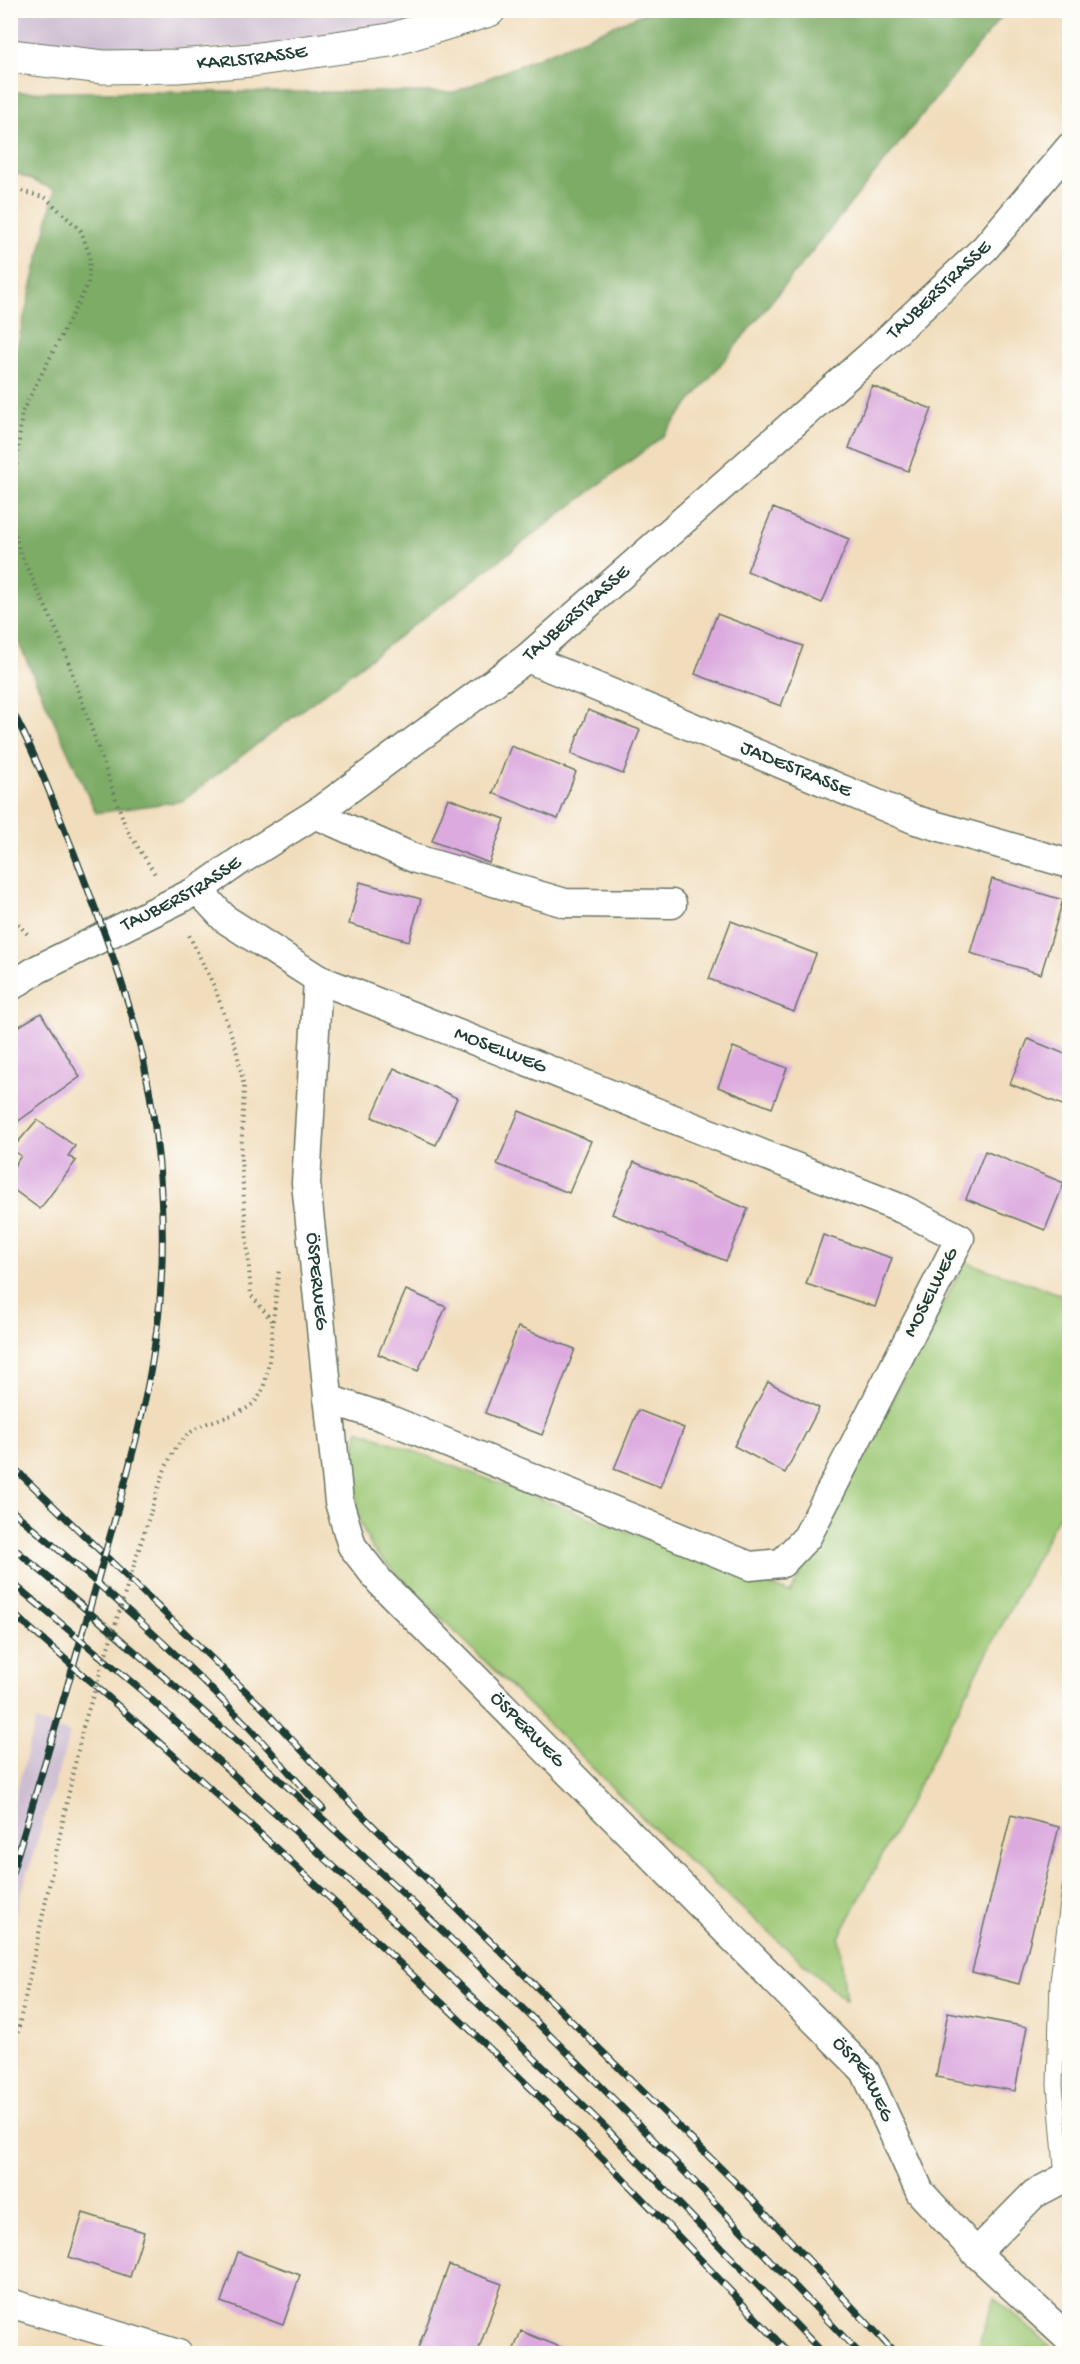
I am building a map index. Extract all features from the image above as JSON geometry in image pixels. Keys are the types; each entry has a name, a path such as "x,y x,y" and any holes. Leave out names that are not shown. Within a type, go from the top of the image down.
{"street":[{"name":"KARLSTRASSE","path":"10,56 103,67 178,66 252,60 390,40 489,10"},
{"name":"TAUBERSTRASSE","path":"10,987 38,969 198,890 315,814 527,658 870,356 985,248 1070,147"},
{"name":"JADESTRASSE","path":"527,658 916,820 1070,864"},
{"path":"315,814 416,859 565,903 672,904"},
{"name":"MOSELWEG","path":"198,890 225,919 318,979 902,1209 960,1238 807,1537 782,1563 750,1566 383,1417 328,1399"},
{"name":"ÖSPERWEG","path":"318,979 306,1183 339,1502 352,1546 389,1590 865,2071 920,2192 976,2253 1070,2340"},
{"path":"976,2253 1034,2194 1066,2176"},
{"path":"10,2303 178,2354"}],"lane":[{"path":"1066,2176 1055,2085 1058,1981 1070,1888"}],"path":[{"path":"10,188 46,198 81,231 90,256 88,284 22,412 10,516 19,550 60,638 126,828 172,901 214,986 236,1048 244,1086 241,1160 251,1295 273,1322 264,1386 259,1397 250,1407 199,1426 177,1446 166,1466 83,1727 10,2068"}],"shaded area":[{"path":"10,11 466,11 315,46 11,51"},
{"path":"36,1721 70,1733 11,1928 11,1810"}],"green space":[{"path":"649,11 1006,11 662,437 182,801 96,813 11,626 11,372 55,190 11,171 11,92 455,92"},
{"path":"965,1262 1069,1297 1069,1496 839,1938 846,2001 661,1836 373,1550 360,1522 352,1471 358,1430 790,1593"},
{"path":"995,2298 1058,2353 985,2353 978,2346"}],"building":[{"path":"872,386 932,409 908,471 849,448"},
{"path":"773,508 849,539 822,603 747,571"},
{"path":"717,614 803,646 781,706 695,674"},
{"path":"588,710 640,730 623,774 571,754"},
{"path":"511,746 576,772 558,819 493,793"},
{"path":"448,798 505,819 489,863 432,841"},
{"path":"992,879 1063,900 1041,974 970,953"},
{"path":"360,882 421,899 409,941 349,924"},
{"path":"731,921 816,954 794,1012 709,979"},
{"path":"41,1013 80,1077 10,1127 10,1021 16,1028"},
{"path":"1028,1039 1070,1056 1070,1108 1010,1084"},
{"path":"733,1047 787,1068 772,1108 718,1087"},
{"path":"394,1068 457,1098 436,1145 372,1117"},
{"path":"519,1111 591,1141 569,1193 497,1164"},
{"path":"37,1120 75,1146 68,1156 76,1161 40,1209 10,1187 10,1172 21,1156 12,1149"},
{"path":"985,1151 1064,1183 1045,1230 966,1199"},
{"path":"634,1162 748,1209 726,1261 612,1214"},
{"path":"823,1235 892,1258 875,1307 806,1284"},
{"path":"406,1290 446,1307 418,1371 378,1354"},
{"path":"518,1327 575,1349 542,1435 485,1413"},
{"path":"768,1382 819,1408 785,1473 734,1446"},
{"path":"638,1410 684,1428 660,1487 614,1469"},
{"path":"1011,1815 1059,1827 1019,1984 972,1972"},
{"path":"948,2012 1027,2027 1015,2091 936,2077"},
{"path":"83,2213 144,2232 130,2277 69,2257"},
{"path":"238,2252 300,2275 283,2325 221,2302"},
{"path":"449,2265 502,2284 477,2354 416,2354"},
{"path":"521,2331 575,2353 575,2354 512,2354"}],"railway":[{"path":"10,707 36,761 74,853 114,960 135,1026 150,1092 155,1127 162,1232 162,1266 156,1334 137,1435 79,1646 10,1880"},
{"path":"10,1464 260,1705 357,1810 746,2193 896,2354"},
{"path":"10,1509 185,1663 251,1729 323,1809"},
{"path":"10,1545 251,1754 427,1916 627,2113 860,2354"},
{"path":"10,1581 141,1690 390,1918 609,2131 824,2354"},
{"path":"10,1611 232,1808 449,2010 616,2172 790,2354"}]}
